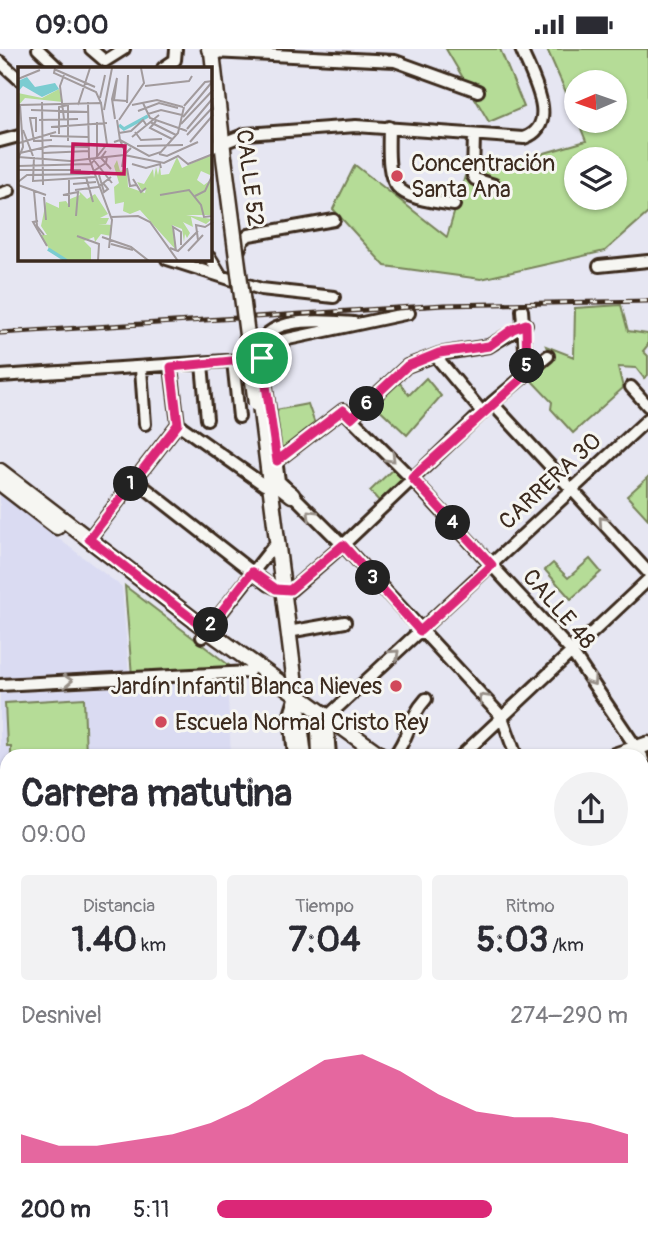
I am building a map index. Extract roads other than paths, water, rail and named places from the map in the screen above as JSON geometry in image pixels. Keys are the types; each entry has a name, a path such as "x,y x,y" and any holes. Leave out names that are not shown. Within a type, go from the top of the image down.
{"main road":[{"name":"CALLE 52","path":"212,72 219,150 258,353 258,404 264,485 272,548 282,587"},
{"name":"CALLE 52","path":"258,404 265,436 295,702 303,749"},
{"path":"265,436 275,481 292,495"},
{"path":"0,471 89,539 249,672 370,749"},
{"path":"0,483 295,702"},
{"path":"321,749 325,722"},
{"path":"325,722 359,749"}],"street":[{"path":"91,49 106,61 124,49"},
{"path":"164,67 175,60 176,49"},
{"path":"395,61 398,49"},
{"path":"219,150 246,134 295,129 389,127 524,138 541,127 543,109 521,49"},
{"name":"CALLE 52","path":"211,50 395,61 478,91"},
{"path":"46,51 57,67"},
{"path":"0,62 18,78"},
{"path":"389,127 390,172 397,187 416,200 454,205"},
{"path":"474,135 473,176 494,185"},
{"path":"0,141 18,136"},
{"path":"233,279 239,246 249,236 334,220"},
{"path":"173,261 261,289 334,297"},
{"path":"212,261 221,276"},
{"path":"598,266 648,261"},
{"path":"522,310 526,324 527,374"},
{"path":"409,313 354,323 335,321 277,327 267,333 258,353 277,461 277,478 343,545 502,717 513,749"},
{"path":"277,461 347,414 407,366 439,353 489,346 513,329 526,324"},
{"path":"0,376 171,367 233,361 258,353"},
{"path":"135,480 252,572 282,587 299,585 482,412 548,356"},
{"path":"438,359 482,412"},
{"path":"233,361 239,417"},
{"path":"202,364 207,419"},
{"path":"89,539 178,424 171,367"},
{"path":"141,369 145,424"},
{"path":"631,387 648,406"},
{"path":"492,403 648,572"},
{"name":"CALLE 48","path":"347,414 412,478 571,651 640,749"},
{"name":"CARRERA 30","path":"325,722 648,419"},
{"path":"178,424 264,485"},
{"path":"204,633 272,548"},
{"path":"468,749 648,580"},
{"path":"288,632 345,622"},
{"path":"0,685 249,672"},
{"path":"399,749 411,715 426,699"},
{"name":"CALLE 52","path":"293,749 290,715 295,702"},
{"path":"325,722 329,749"}],"railway":[{"path":"0,333 444,305 648,301"}],"place":[{"name":"Concentración Santa Ana","path":"397,176"},
{"name":"Jardín Infantil Blanca Nieves","path":"396,686"},
{"name":"Escuela Normal Cristo Rey","path":"161,722"}]}
